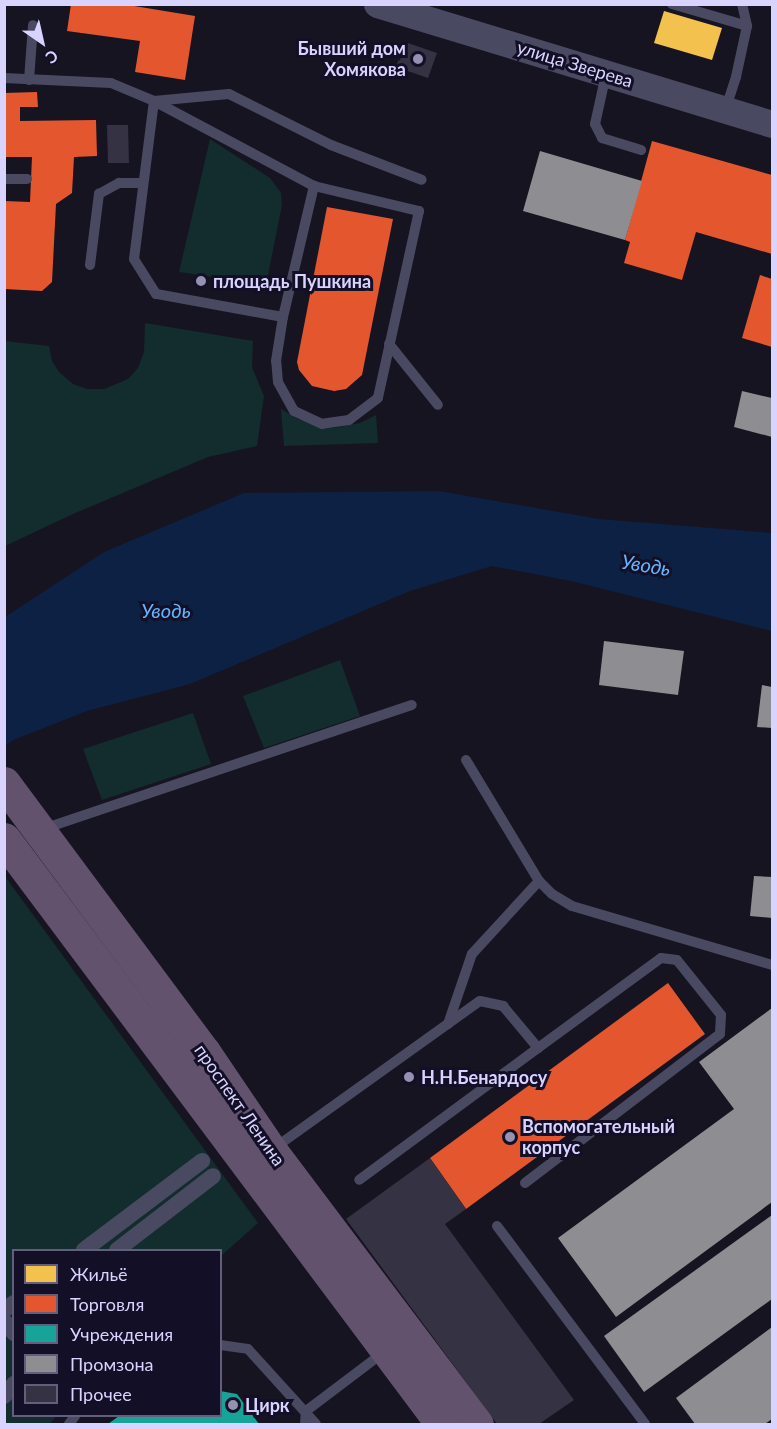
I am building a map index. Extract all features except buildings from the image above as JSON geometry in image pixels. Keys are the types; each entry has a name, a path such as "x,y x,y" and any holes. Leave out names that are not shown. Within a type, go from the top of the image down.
{"highway":[{"name":"проспект Ленина","path":"4,783 204,1052 271,1150 477,1425"},
{"name":"проспект Ленина","path":"4,839 442,1425"}],"street":[{"name":"улица Зверева","path":"377,4 772,124"},
{"path":"87,1249 201,1161"},
{"path":"120,1249 213,1176"}],"lane":[{"path":"672,4 747,26"},
{"path":"725,110 736,77 747,26 742,4"},
{"path":"29,80 33,25"},
{"path":"606,73 595,124 602,138 641,150"},
{"path":"4,78 111,83 154,101 314,186 419,211 378,398 349,420 322,424 294,411 278,382 276,361 283,317 314,186"},
{"path":"154,101 229,94 331,145 422,180"},
{"path":"154,101 134,259 156,294 283,317"},
{"path":"4,179 27,179"},
{"path":"90,265 99,194 119,183 142,183"},
{"path":"390,344 438,405"},
{"path":"33,822 412,705"},
{"path":"466,760 539,881 552,894 572,906 772,965"},
{"path":"448,1024 472,954 539,881"},
{"path":"359,1180 661,958 677,960 721,1016 720,1034 525,1183"},
{"path":"271,1150 480,1001 503,1006 537,1048"},
{"path":"497,1226 645,1425"},
{"path":"222,1345 248,1349 316,1425"},
{"path":"304,1425 306,1412 386,1350"}],"green space":[{"path":"210,139 270,178 281,193 282,205 266,285 179,272"},
{"path":"145,323 253,341 252,367 264,396 257,446 208,457 73,514 5,546 5,341 49,346 52,361 59,372 73,384 87,389 104,389 128,379 138,368 144,352"},
{"path":"281,409 298,419 333,428 360,423 376,415 378,443 284,446"},
{"path":"340,660 360,716 264,748 243,696"},
{"path":"193,713 211,764 102,800 83,749"},
{"path":"4,875 258,1223 222,1255 222,1249 12,1249 12,1417 55,1417 50,1424 5,1424"}],"water":[{"name":"Уводь","path":"439,491 599,519 772,533 772,631 571,581 492,566 410,591 190,684 87,711 13,740 5,746 5,617 104,552 244,493"}],"place":[{"name":"Бывший дом Хомякова","path":"418,59"},
{"name":"площадь Пушкина","path":"201,281"},
{"name":"Н.Н.Бенардосу","path":"409,1077"},
{"name":"Вспомогательный корпус","path":"510,1137"},
{"name":"Цирк","path":"233,1405"}]}
